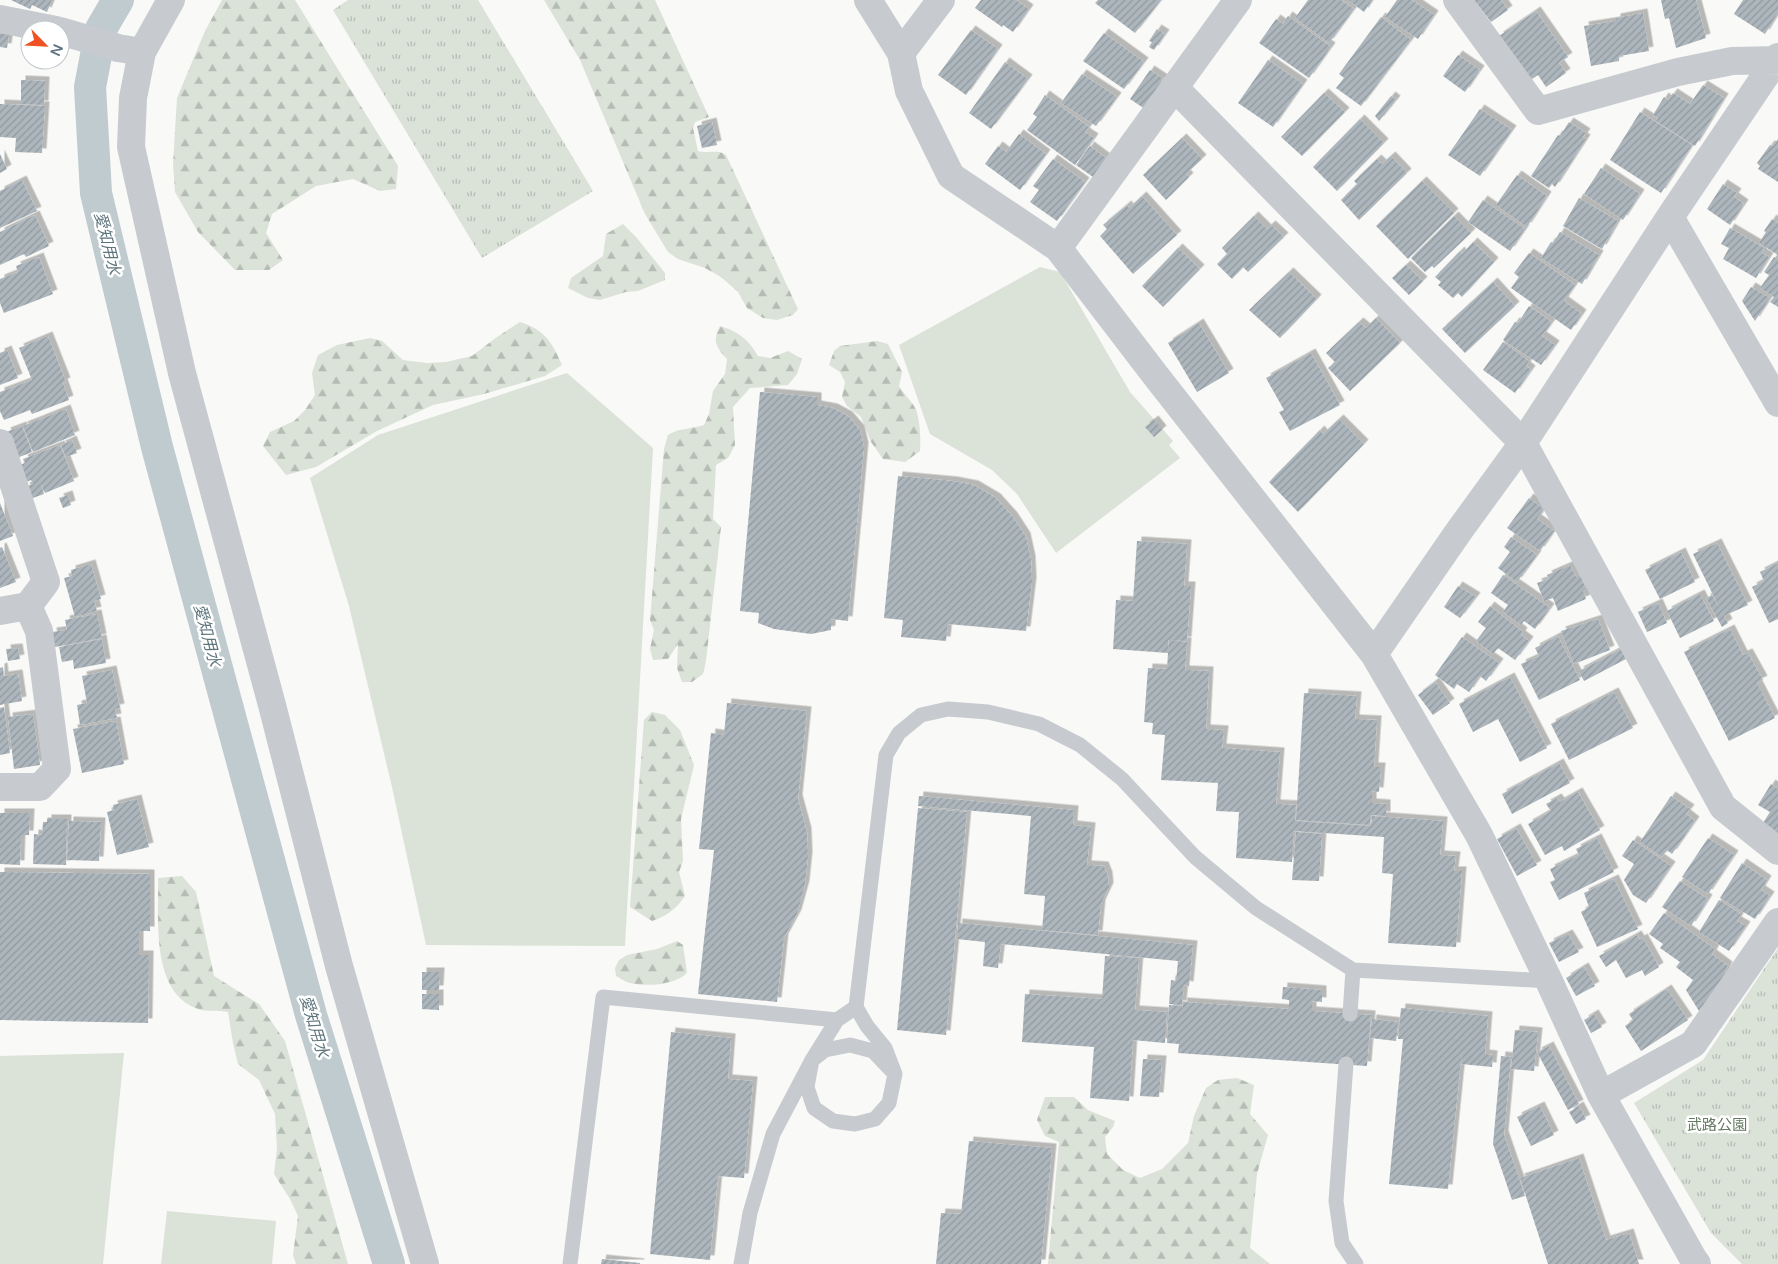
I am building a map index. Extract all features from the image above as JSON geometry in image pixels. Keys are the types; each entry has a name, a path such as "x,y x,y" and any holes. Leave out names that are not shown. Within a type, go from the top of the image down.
{"street":[{"path":"171,0 130,50 133,98 131,147 182,373 272,705 339,966 425,1264"},
{"path":"868,0 901,53 909,92 951,176 1058,248 1374,654 1479,835 1550,981 1601,1095 1697,1264"},
{"path":"901,53 941,0"},
{"path":"1058,248 1238,0"},
{"path":"1457,0 1538,111 1678,72 1732,61 1778,59"},
{"path":"1,16 20,21"},
{"path":"70,34 130,50"},
{"path":"1374,654 1459,531 1523,443 1670,217 1778,59"},
{"path":"1174,88 1523,443 1723,807 1778,851"},
{"path":"1670,217 1778,403"},
{"path":"0,444 46,582 28,606 0,610"},
{"path":"0,787 40,787 57,769 39,631 28,606"},
{"path":"1601,1095 1693,1044 1778,922"}],"lane":[{"path":"896,1074 873,1051 850,1045 825,1050 812,1060 807,1087 814,1108 833,1121 855,1124 875,1119 889,1103 896,1074 885,1048 867,1026 856,1007 886,755 899,733 921,715 948,709 988,712 1039,724 1080,745 1122,779 1195,857 1256,908 1353,970 1550,981"},
{"path":"1350,1014 1353,970"},
{"path":"570,1264 603,997 837,1020"},
{"path":"741,1264 750,1213 773,1134 812,1060 837,1020 856,1007"},
{"path":"1346,1064 1336,1201 1342,1243 1356,1264"}],"green space":[{"path":"222,0 295,0 398,166 396,189 380,191 353,179 316,186 272,214 266,233 283,260 269,270 235,270 198,232 175,192 173,164 177,98 205,31"},
{"path":"348,0 478,0 593,191 482,258 333,10"},
{"path":"544,0 655,0 709,117 695,122 693,128 698,151 719,152 726,155 798,309 793,315 777,320 763,318 747,308 738,292 721,277 705,268 678,259 668,252 645,214 580,60"},
{"path":"623,224 665,273 665,280 638,291 626,292 600,300 588,298 568,288 571,278 603,256 606,234"},
{"path":"1040,267 1060,272 1130,392 1173,441 1169,445 1180,458 1056,553 1017,494 992,470 930,434 899,345"},
{"path":"520,322 536,329 547,338 562,365 545,376 484,394 433,405 377,431 316,467 286,475 263,446 270,432 294,421 305,410 315,395 312,373 318,355 337,345 370,338 382,341 403,360 427,363 446,362 472,356"},
{"path":"720,326 742,337 751,345 758,356 770,358 788,351 802,359 797,374 788,385 750,388 733,407 735,445 728,458 716,465 713,519 721,527 706,661 703,674 692,682 682,682 677,668 678,644 668,659 653,660 650,649 654,630 650,620 664,449 668,435 704,425 709,414 713,391 725,374 727,359 716,344 716,336"},
{"path":"877,341 888,344 902,372 899,386 914,406 918,415 920,451 905,462 883,459 871,442 861,417 847,406 842,397 845,382 840,372 829,365 834,351 840,346"},
{"path":"567,373 653,448 625,946 426,945 392,787 349,606 310,478 378,435"},
{"path":"652,712 665,715 680,730 694,765 681,819 683,861 679,872 685,896 671,912 652,921 630,907 644,720"},
{"path":"182,876 196,892 214,976 259,1004 285,1041 348,1264 296,1264 293,1255 298,1216 274,1174 277,1149 275,1114 259,1080 238,1064 228,1012 198,1009 183,1000 172,987 165,971 158,933 158,878"},
{"path":"677,941 683,945 687,973 682,977 660,984 645,985 628,982 616,976 615,968 619,960 627,955 657,949"},
{"name":"武路公園","path":"1778,948 1778,1264 1742,1264 1711,1233 1634,1103 1703,1060"},
{"path":"124,1053 103,1264 0,1264 0,1056"},
{"path":"1237,1078 1254,1085 1250,1114 1268,1135 1257,1174 1250,1248 1270,1264 1048,1264 1059,1142 1045,1136 1037,1120 1045,1097 1074,1097 1088,1110 1115,1121 1105,1137 1107,1154 1123,1170 1140,1178 1162,1169 1188,1143 1194,1116 1206,1088 1218,1080"},
{"path":"167,1211 276,1221 272,1264 161,1264"}],"building":[{"path":"11,0 52,0 47,12 32,5 30,9"},
{"path":"981,0 1016,0 1029,9 1013,32 1003,25 1002,27 975,8"},
{"path":"1098,0 1161,0 1135,33 1095,3"},
{"path":"1308,0 1341,0 1354,9 1329,43 1295,18"},
{"path":"1348,0 1372,0 1364,12"},
{"path":"1397,0 1412,0 1434,15 1418,39 1385,17"},
{"path":"1474,0 1501,0 1508,10 1491,22"},
{"path":"1661,0 1696,0 1706,38 1676,48 1669,18 1665,19"},
{"path":"1743,0 1778,0 1778,13 1765,34 1734,14"},
{"path":"1536,11 1568,57 1559,63 1566,73 1546,87 1538,75 1529,81 1499,36"},
{"path":"1643,13 1649,51 1619,56 1619,61 1591,66 1584,26 1616,21 1616,18"},
{"path":"1288,16 1331,47 1309,78 1259,43 1276,19 1283,24"},
{"path":"1381,17 1411,40 1361,106 1336,88 1344,78 1339,74"},
{"path":"1157,29 1165,34 1154,50 1149,47 1152,42 1149,41"},
{"path":"971,30 998,49 966,95 938,75"},
{"path":"0,33 9,34 7,48 0,47"},
{"path":"1104,33 1144,62 1124,89 1083,61"},
{"path":"1458,55 1480,70 1465,92 1443,76"},
{"path":"1268,60 1303,84 1273,127 1238,103"},
{"path":"1005,62 1028,79 991,129 969,113"},
{"path":"1150,70 1165,80 1145,109 1130,99"},
{"path":"1082,74 1117,97 1096,126 1061,103"},
{"path":"21,80 45,81 44,105 21,104"},
{"path":"1703,85 1724,98 1695,146 1656,121 1658,118 1653,115 1664,97 1668,100 1673,93 1690,104"},
{"path":"1324,93 1345,112 1302,156 1281,137"},
{"path":"1045,95 1089,127 1085,132 1094,138 1075,165 1027,130 1037,117 1033,114"},
{"path":"1391,96 1396,100 1379,121 1375,116"},
{"path":"0,104 45,106 42,153 15,152 16,138 0,137"},
{"path":"1480,109 1512,130 1480,176 1448,155"},
{"path":"1640,112 1692,145 1661,193 1610,160"},
{"path":"1360,119 1384,143 1337,191 1313,167"},
{"path":"712,122 717,145 702,148 697,126"},
{"path":"1569,122 1586,133 1583,137 1586,139 1555,187 1552,184 1549,188 1531,176 1558,135 1560,136"},
{"path":"1019,134 1046,154 1020,190 985,164 998,146 1006,152"},
{"path":"1182,138 1202,159 1186,174 1189,177 1166,200 1143,175"},
{"path":"1778,139 1778,182 1758,169 1760,166 1757,163 1770,145 1773,146"},
{"path":"1090,146 1106,158 1093,177 1076,165"},
{"path":"0,154 7,169 0,173"},
{"path":"1391,156 1407,173 1359,220 1341,200 1357,184 1354,181 1377,159 1382,164"},
{"path":"1053,159 1085,182 1057,221 1030,202 1039,190 1033,186"},
{"path":"1601,168 1640,194 1623,220 1584,194"},
{"path":"1517,175 1547,196 1527,227 1496,205"},
{"path":"22,180 37,211 0,228 0,191"},
{"path":"1422,181 1454,213 1408,259 1376,226"},
{"path":"1723,184 1737,193 1734,197 1744,204 1730,225 1707,209"},
{"path":"1142,196 1177,235 1133,274 1100,236 1107,229 1103,225 1127,205 1129,208"},
{"path":"1579,198 1618,221 1602,249 1563,226"},
{"path":"1483,200 1525,229 1510,251 1468,222"},
{"path":"35,215 49,246 26,257 24,254 0,265 0,232"},
{"path":"1254,216 1267,229 1271,225 1284,237 1248,272 1243,267 1232,279 1217,264 1227,254 1222,248"},
{"path":"1454,216 1471,233 1434,268 1432,266 1425,272 1411,258"},
{"path":"1772,219 1778,223 1778,255 1759,243"},
{"path":"1730,228 1764,248 1762,253 1769,257 1756,278 1723,259 1729,248 1721,244"},
{"path":"1560,232 1599,255 1582,284 1541,258"},
{"path":"1473,242 1494,262 1462,297 1458,293 1453,298 1438,285 1441,282 1435,277 1460,251 1462,254"},
{"path":"1178,248 1200,269 1163,307 1142,286"},
{"path":"1529,253 1575,285 1564,301 1582,314 1571,330 1511,288 1519,277 1514,273"},
{"path":"39,257 53,294 4,313 0,303 0,279 18,272 16,266"},
{"path":"1774,257 1778,259 1778,307 1770,302 1774,297 1760,288 1769,275 1764,272"},
{"path":"1406,265 1423,281 1409,295 1392,278"},
{"path":"1289,272 1317,299 1280,338 1249,310"},
{"path":"1493,282 1515,306 1465,353 1442,329"},
{"path":"1751,287 1770,298 1755,321 1742,301"},
{"path":"1529,306 1552,322 1542,336 1555,345 1541,365 1503,340 1515,322 1518,323"},
{"path":"1376,318 1400,343 1350,391 1328,368 1335,362 1326,353 1359,322 1366,328"},
{"path":"1199,323 1229,373 1197,392 1168,343"},
{"path":"48,336 66,382 63,383 69,400 32,414 30,410 4,420 0,411 0,392 32,380 19,348"},
{"path":"1503,342 1529,361 1526,366 1531,370 1515,393 1483,370"},
{"path":"7,350 18,378 0,385 0,353"},
{"path":"1311,353 1340,405 1290,431 1279,412 1284,410 1266,378"},
{"path":"760,392 817,397 817,405 833,408 848,416 860,430 864,447 848,621 831,619 831,630 811,634 774,629 758,623 759,613 740,611"},
{"path":"66,409 75,435 33,452 23,426"},
{"path":"1339,419 1364,444 1298,512 1269,482 1320,430 1323,434"},
{"path":"1154,420 1162,430 1154,437 1145,427"},
{"path":"22,426 32,452 17,458 6,432"},
{"path":"72,440 77,453 66,457 61,445"},
{"path":"60,445 74,481 45,493 40,482 44,494 30,499 25,487 33,484 31,480 26,482 19,465 25,463 23,459"},
{"path":"898,476 953,481 974,485 996,498 1013,517 1026,537 1031,560 1032,582 1026,631 948,624 946,641 901,637 903,620 884,618"},
{"path":"68,495 71,505 63,508 59,498"},
{"path":"1529,498 1544,509 1537,519 1554,531 1540,551 1507,528"},
{"path":"0,503 13,536 0,541"},
{"path":"1511,537 1537,555 1517,582 1498,568 1510,552 1504,547"},
{"path":"1137,541 1187,544 1184,586 1191,586 1187,641 1170,640 1187,642 1185,670 1209,671 1206,729 1224,730 1222,748 1280,752 1276,804 1296,805 1295,821 1371,826 1372,816 1443,821 1440,855 1456,856 1454,871 1462,871 1456,947 1388,943 1393,874 1382,873 1384,837 1294,831 1292,862 1236,858 1239,812 1216,811 1218,783 1161,780 1165,735 1152,734 1153,723 1144,722 1148,668 1167,669 1168,653 1113,649 1116,600 1133,601"},
{"path":"1717,543 1748,605 1724,616 1728,623 1722,627 1706,598 1712,595 1720,609 1693,554"},
{"path":"2,547 16,582 0,588 0,548"},
{"path":"1681,552 1695,582 1660,599 1645,570"},
{"path":"1778,563 1778,619 1769,623 1752,587 1764,581 1760,572"},
{"path":"91,564 101,599 94,601 97,611 75,617 64,578 72,576 71,570"},
{"path":"1570,565 1576,577 1580,575 1586,589 1583,591 1586,599 1558,611 1553,598 1544,601 1537,583 1549,579 1547,575"},
{"path":"1503,575 1550,608 1535,629 1524,621 1521,625 1503,612 1508,605 1491,593"},
{"path":"1458,586 1476,597 1460,618 1444,607"},
{"path":"1700,594 1714,621 1680,638 1667,611"},
{"path":"1658,603 1667,623 1647,632 1638,612"},
{"path":"1490,606 1523,632 1521,635 1529,641 1515,660 1498,648 1493,654 1476,641 1486,628 1478,622"},
{"path":"97,614 102,638 55,647 52,632 67,630 65,620"},
{"path":"1598,619 1610,650 1574,664 1561,631"},
{"path":"1730,629 1743,655 1748,653 1763,680 1757,683 1775,718 1729,741 1684,652"},
{"path":"1558,636 1580,680 1539,700 1521,664 1539,656 1535,648"},
{"path":"1462,637 1499,663 1486,681 1480,676 1469,692 1457,684 1454,689 1435,675"},
{"path":"102,639 106,663 74,669 73,660 62,662 59,647"},
{"path":"18,648 20,659 8,661 6,649"},
{"path":"1621,649 1626,659 1584,681 1579,671"},
{"path":"3,667 4,676 18,674 22,701 0,705 0,668"},
{"path":"112,670 120,708 115,709 117,718 80,725 77,705 87,703 82,676"},
{"path":"1510,677 1547,748 1520,762 1498,719 1473,732 1459,704"},
{"path":"1435,682 1450,703 1433,715 1418,695"},
{"path":"1614,692 1633,728 1569,760 1551,724"},
{"path":"1304,693 1357,696 1355,719 1377,720 1374,767 1381,767 1379,792 1372,791 1372,803 1386,804 1386,816 1371,815 1370,825 1296,820"},
{"path":"727,703 807,711 798,799 807,832 808,856 805,885 797,914 784,938 777,1002 698,994 714,850 699,849 711,733 724,735"},
{"path":"4,707 10,753 0,755 0,708"},
{"path":"33,714 40,765 14,769 8,717"},
{"path":"116,721 124,764 82,773 73,729"},
{"path":"1559,763 1570,783 1512,814 1502,794"},
{"path":"1771,784 1778,789 1778,837 1761,826 1770,812 1758,805"},
{"path":"1578,792 1600,830 1564,851 1562,846 1545,855 1528,824 1551,811 1546,804 1557,798 1560,802"},
{"path":"919,796 1074,810 1073,825 1091,827 1087,865 1104,866 1108,876 1109,887 1101,904 1098,935 1042,930 1045,896 1024,894 1031,816 918,806"},
{"path":"1671,796 1690,809 1686,814 1695,821 1672,854 1667,850 1662,857 1640,842"},
{"path":"137,799 149,847 117,855 107,812 114,810 113,805"},
{"path":"918,808 967,812 946,1035 897,1030"},
{"path":"0,813 30,813 29,835 21,835 20,865 0,864"},
{"path":"47,819 67,819 66,865 33,864 34,834 42,835 43,822 47,822"},
{"path":"69,821 101,822 99,861 67,860"},
{"path":"1516,828 1537,865 1517,876 1497,839"},
{"path":"1296,832 1322,834 1319,881 1292,880"},
{"path":"1597,838 1614,872 1559,900 1550,882 1555,880 1550,869 1579,855 1576,849"},
{"path":"1708,838 1734,855 1708,894 1682,877"},
{"path":"1633,840 1671,866 1646,903 1633,895 1624,880 1634,864 1622,856"},
{"path":"1742,863 1767,880 1761,890 1770,896 1755,919 1720,898"},
{"path":"0,872 150,874 150,931 139,931 139,955 149,955 148,1023 0,1020"},
{"path":"1614,879 1638,929 1597,947 1581,912 1589,907 1584,893"},
{"path":"1680,881 1708,899 1691,926 1662,907"},
{"path":"1719,900 1741,914 1737,921 1746,926 1729,951 1699,932"},
{"path":"1664,913 1715,949 1712,954 1728,966 1725,972 1727,973 1699,1011 1686,990 1693,980 1676,967 1680,962 1660,948 1663,944 1649,934"},
{"path":"958,923 1193,945 1189,986 1184,985 1182,1005 1169,1004 1171,980 1176,981 1178,961 1001,944 998,968 983,966 985,942 957,939"},
{"path":"1568,934 1579,952 1559,962 1549,943"},
{"path":"1637,935 1640,940 1643,938 1659,967 1645,976 1642,970 1626,978 1616,960 1606,967 1599,956"},
{"path":"1105,956 1139,958 1135,1010 1167,1012 1165,1043 1133,1040 1129,1101 1090,1098 1094,1047 1022,1042 1025,994 1102,999"},
{"path":"1584,967 1595,986 1576,996 1566,978"},
{"path":"422,972 440,972 439,990 422,990"},
{"path":"1283,987 1322,990 1322,1002 1312,1001 1312,1011 1371,1015 1367,1066 1178,1053 1179,1044 1167,1043 1169,1005 1182,1006 1182,1010 1183,1002 1289,1009 1289,1000 1282,999"},
{"path":"1667,989 1688,1020 1641,1051 1625,1026 1633,1020 1629,1014"},
{"path":"422,994 439,994 439,1010 422,1009"},
{"path":"1401,1008 1488,1016 1485,1054 1493,1055 1492,1067 1461,1064 1462,1050 1448,1189 1389,1184 1403,1039 1398,1039"},
{"path":"1594,1014 1602,1027 1591,1033 1584,1020"},
{"path":"1372,1019 1398,1022 1396,1041 1370,1038"},
{"path":"1515,1030 1538,1032 1534,1071 1511,1069"},
{"path":"671,1032 731,1038 728,1079 753,1081 744,1178 718,1176 710,1260 650,1254"},
{"path":"1549,1046 1579,1104 1568,1110 1537,1052"},
{"path":"1501,1056 1511,1057 1504,1135 1525,1196 1512,1200 1493,1144"},
{"path":"1143,1059 1162,1060 1159,1097 1140,1096"},
{"path":"1540,1106 1554,1135 1531,1146 1517,1117"},
{"path":"1579,1106 1586,1119 1576,1124 1569,1112"},
{"path":"969,1141 1052,1148 1041,1264 936,1264 941,1213 961,1214"},
{"path":"1579,1158 1606,1240 1629,1233 1639,1264 1548,1264 1520,1178"},
{"path":"602,1259 640,1263 640,1264 601,1264"}],"waterway":[{"name":"愛知用水","path":"118,0 101,29 90,87 96,193 157,447 311,1015 389,1264"}]}
